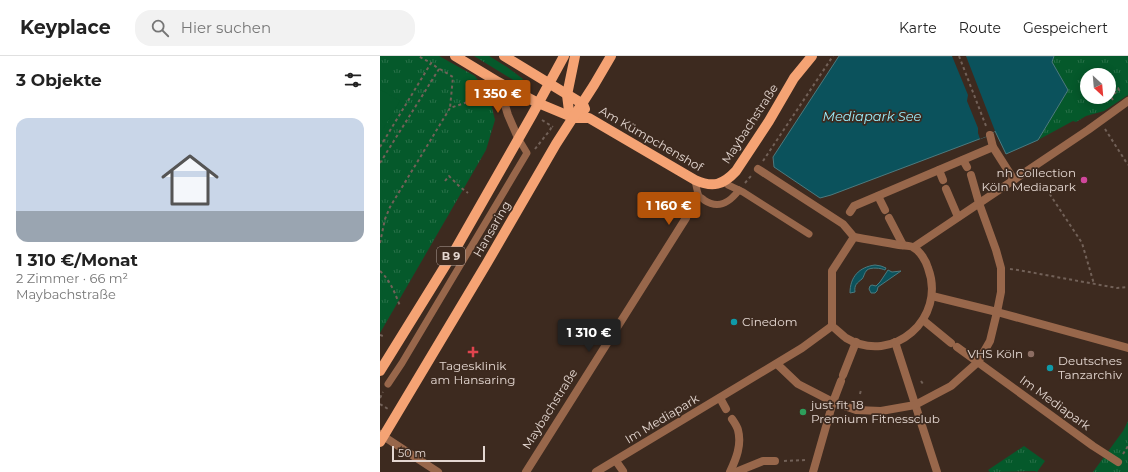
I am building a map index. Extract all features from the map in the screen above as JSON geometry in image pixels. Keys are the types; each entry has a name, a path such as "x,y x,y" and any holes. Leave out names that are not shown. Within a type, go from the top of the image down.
{"main road":[{"name":"Am Kümpchenshof","path":"455,56 498,82 538,103 571,117 589,118 705,185 724,181"},
{"path":"504,56 583,104"},
{"name":"Hansaring","path":"380,371 455,250 564,56"},
{"path":"571,117 568,95 575,56"},
{"path":"571,117 583,104 611,56"},
{"name":"Maybachstraße","path":"724,181 730,177 742,163 794,78 804,56"},
{"name":"Maybachstraße","path":"794,78 812,56"},
{"path":"548,84 566,106 571,117"},
{"name":"Am Kümpchenshof","path":"583,104 589,118"},
{"name":"Hansaring","path":"381,437 567,127 571,117"}],"street":[{"path":"498,82 508,115 518,138"},
{"path":"758,169 843,224 854,237 914,247 1088,130 1128,101"},
{"path":"990,135 993,147 1014,180"},
{"path":"843,224 854,206 939,170 965,163 993,147"},
{"path":"939,170 943,180"},
{"path":"777,364 798,384 833,402 856,410 881,411 915,405 951,386 978,362 990,341 1001,292 1001,268 979,204 972,175"},
{"path":"946,189 958,218"},
{"path":"878,196 885,210"},
{"name":"Maybachstraße","path":"526,472 686,218"},
{"path":"889,218 903,246"},
{"path":"854,237 832,270 832,326 839,333 856,342 866,345 886,345 904,338 923,320 930,306 932,296 930,274 927,264 914,247"},
{"path":"932,296 997,312 1128,348"},
{"name":"Im Mediapark","path":"923,320 954,345 1118,462"},
{"name":"Im Mediapark","path":"596,472 777,364 832,326"},
{"path":"813,472 833,402 856,342"},
{"path":"895,342 937,472"},
{"path":"720,398 726,409"},
{"path":"730,472 740,444 738,430 732,419"},
{"path":"381,437 438,472"},
{"path":"616,461 623,471"},
{"path":"736,472 763,461 775,461"}],"lane":[{"path":"388,384 527,153 518,138"},
{"path":"695,180 699,196 707,202 715,204 723,204 732,199 740,190"},
{"path":"724,181 728,185 740,190 809,234"},
{"path":"390,355 402,363"}],"path":[{"path":"380,243 385,219 390,207 450,108 453,77 418,56"},
{"path":"740,190 758,169 833,56"},
{"path":"959,56 990,135"},
{"path":"380,147 431,63"},
{"path":"380,164 439,69"},
{"path":"450,108 490,94"},
{"path":"525,156 530,155 553,127 542,120"},
{"path":"1100,121 1128,165"},
{"path":"446,181 449,176 468,193"},
{"path":"1043,184 1082,243 1094,284"},
{"path":"1001,268 1118,288 1128,287"},
{"path":"380,271 385,276 395,293 400,306"},
{"path":"860,394 861,390"},
{"path":"795,460 805,460"}],"green space":[{"path":"380,56 439,56 475,76 489,96 495,120 486,150 380,333"},
{"path":"474,56 489,56 523,79 520,84"},
{"path":"1054,56 1128,56 1128,95 1116,103 1116,68 1080,68 1080,104 1114,104 1104,111 1086,116 1076,122 1073,121 1038,140 1068,90 1052,62"},
{"path":"381,90 400,101 380,134 380,91"},
{"path":"1128,421 1128,472 1093,472 1123,431"},
{"path":"1024,446 1045,461 1037,472 990,472 988,470"}],"water":[{"name":"Mediapark See","path":"839,56 1054,56 1052,62 1068,90 1038,140 1006,154 995,131 990,135 820,198 774,167 773,157"},
{"path":"875,265 886,268 885,270 871,268 867,270 863,278 856,284 855,292 850,293 850,287 856,274 864,268"},
{"path":"888,270 892,272 901,271 878,287 875,293 871,293 869,289 870,286 876,286"}],"pier":[{"path":"952,56 966,56 995,131 990,135 980,139 978,128 967,101 968,95"}],"place":[{"name":"nh Collection Köln Mediapark","path":"1084,180"},
{"name":"Cinedom","path":"734,322"},
{"name":"Tagesklinik am Hansaring","path":"473,352"},
{"name":"VHS Köln","path":"1031,354"},
{"name":"Deutsches Tanzarchiv","path":"1050,368"},
{"name":"just fit 18 Premium Fitnessclub","path":"803,412"}]}
